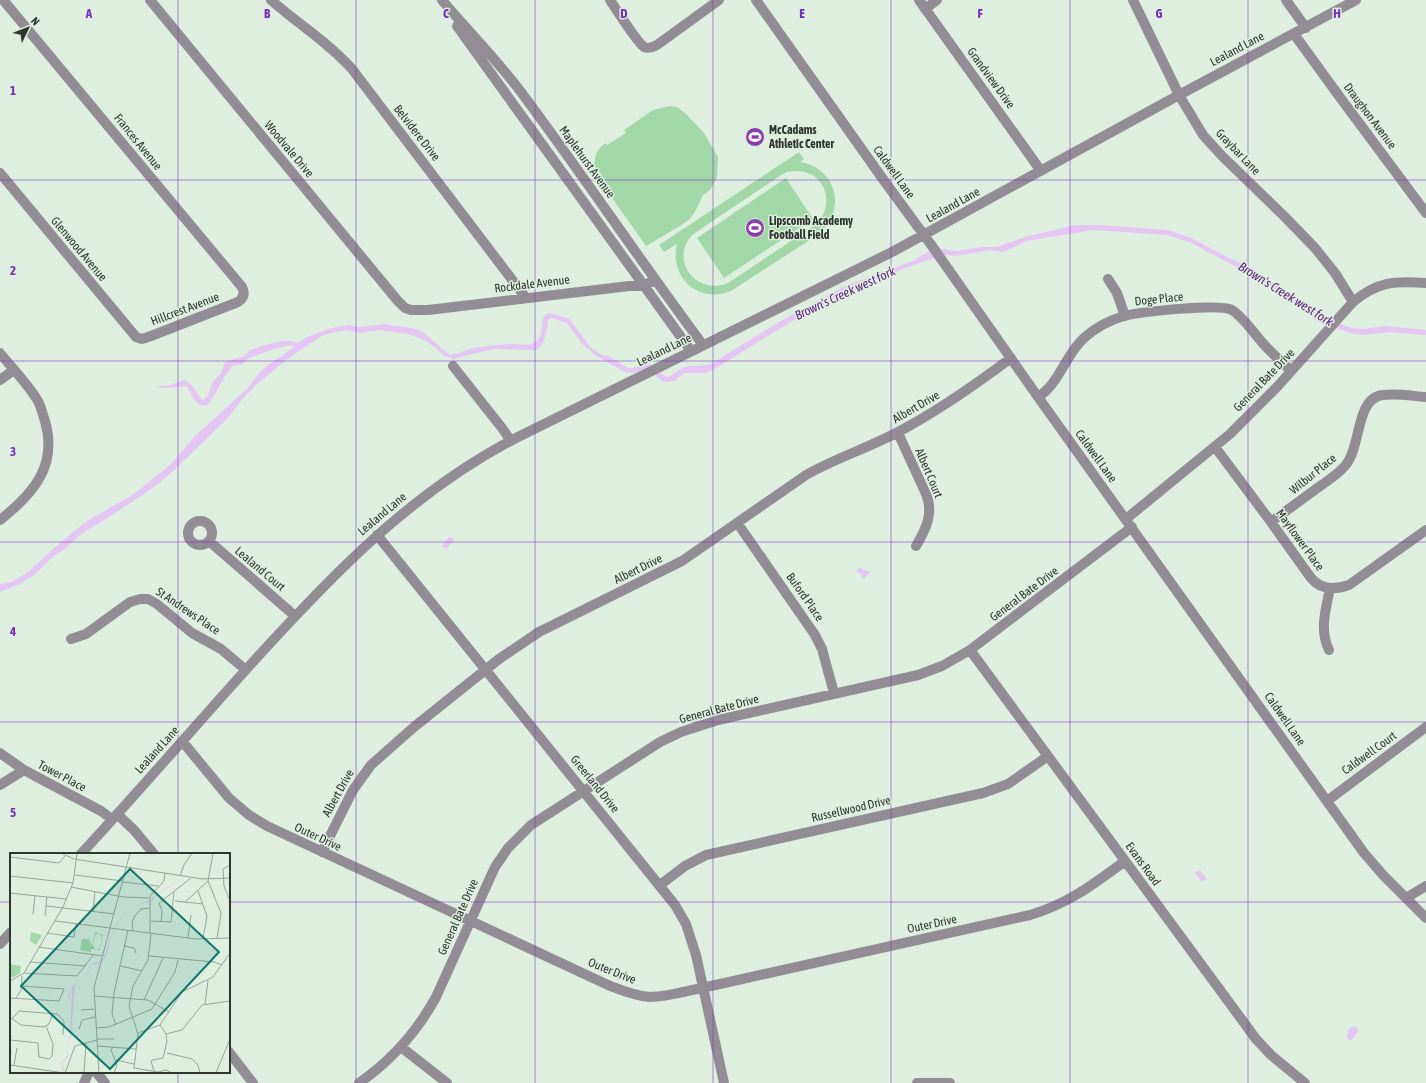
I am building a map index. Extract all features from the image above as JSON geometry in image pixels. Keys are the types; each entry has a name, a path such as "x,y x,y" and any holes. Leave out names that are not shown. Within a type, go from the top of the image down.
{"street":[{"name":"Woodvale Drive","path":"150,0 397,300 405,308 411,310"},
{"name":"Belvidere Drive","path":"271,0 322,40 352,69 526,298"},
{"name":"Maplehurst Avenue","path":"442,0 519,91 590,186 655,280 703,345"},
{"name":"Maplehurst Avenue","path":"442,0 452,19 691,351"},
{"path":"610,0 638,41 646,48 652,48 657,45 719,0"},
{"name":"Caldwell Lane","path":"756,0 1370,861 1426,918"},
{"name":"Grandview Drive","path":"919,0 1041,171"},
{"path":"925,9 937,0"},
{"name":"Graybar Lane","path":"1134,0 1179,95 1197,126 1211,145 1315,248 1335,273 1353,302"},
{"path":"1286,0 1306,28"},
{"name":"Lealand Lane","path":"82,853 295,616 377,535 440,485 511,441 829,284 924,235 1356,0"},
{"name":"Frances Avenue","path":"3,2 242,287 243,295 238,302"},
{"name":"Draughon Avenue","path":"1294,34 1426,213"},
{"name":"Glenwood Avenue","path":"0,173 133,334 140,339"},
{"path":"1108,279 1117,294 1125,316"},
{"name":"Rockdale Avenue","path":"411,310 445,308 628,286 643,286 655,280"},
{"name":"General Bate Drive","path":"1126,519 1215,447 1258,406 1330,329 1353,302 1370,290 1383,284 1402,282 1426,283"},
{"name":"Hillcrest Avenue","path":"140,339 238,302"},
{"name":"Doge Place","path":"1038,397 1056,380 1070,354 1084,338 1098,328 1125,316 1214,307 1231,310 1238,315 1273,355 1291,371"},
{"path":"0,353 31,391 40,405 47,428 49,448 46,465 35,487 25,499 0,520"},
{"name":"Albert Drive","path":"322,852 353,790 371,765 414,727 486,669 530,637 675,565 738,524 810,473 898,433 950,402 1012,358"},
{"path":"452,366 511,441"},
{"path":"0,380 14,370"},
{"name":"Wilbur Place","path":"1271,522 1334,476 1349,461 1354,449 1363,411 1370,400 1378,396 1389,394 1426,397"},
{"name":"Albert Court","path":"898,433 926,494 929,504 928,522 916,546"},
{"name":"Mayflower Place","path":"1215,447 1313,581 1324,587 1330,588"},
{"name":"Buford Place","path":"738,524 815,635 822,649 834,694"},
{"name":"General Bate Drive","path":"359,1083 379,1068 401,1047 429,1010 495,867 508,848 531,825 660,742 681,732 718,720 931,671 953,661 970,650 1132,528"},
{"path":"1329,650 1324,639 1323,630 1330,588 1339,588 1349,585 1426,530"},
{"name":"Greerland Drive","path":"377,535 584,790 675,905 686,924 696,955 724,1083"},
{"name":"Lealand Court","path":"209,541 295,616"},
{"name":"St Andrews Place","path":"71,639 88,633 130,602 144,594 192,633 221,649 246,670"},
{"name":"Evans Road","path":"970,650 1256,1039 1271,1055 1305,1083"},
{"name":"Caldwell Court","path":"1327,801 1426,727"},
{"name":"Outer Drive","path":"182,741 225,794 238,807 254,819 274,830 608,985 635,995 651,997 702,988 1030,915 1060,905 1074,897 1125,861"},
{"name":"Tower Place","path":"0,753 24,770 115,817 134,830 153,853"},
{"name":"Russellwood Drive","path":"660,885 685,866 706,855 983,793 1008,784 1048,756"},
{"path":"0,785 24,770"},
{"path":"1406,898 1426,886"},
{"path":"0,944 10,933"},
{"path":"401,1047 447,1083"},
{"path":"230,1053 253,1083"},
{"path":"84,1083 89,1073"},
{"path":"97,1073 105,1083"},
{"path":"917,1083 950,1083"}],"green space":[{"path":"670,106 677,107 686,114 704,133 718,157 717,178 710,190 703,195 690,219 646,246 603,185 606,182 598,170 596,170 595,158 597,152 602,146 606,143 607,145 626,133 624,130 653,110"},
{"path":"799,152 804,159 800,162 813,166 823,172 830,181 834,191 835,202 833,213 828,224 819,234 731,291 719,294 708,294 698,291 689,285 682,277 678,268 676,256 677,244 664,252 659,245","holes":["796,171 807,173 816,177 822,184 826,202 825,211 820,220 812,227 728,283 717,286 706,285 690,274 685,265 684,255 686,245 692,235 781,175 787,172"]},
{"name":"Lipscomb Academy Football Field","path":"786,178 813,219 724,278 697,238"}],"water":[{"name":"Brown's Creek west fork","path":"1076,225 1168,230 1191,238 1252,268 1306,306 1333,321 1351,328 1364,329 1384,326 1426,330 1426,335 1390,332 1362,335 1351,333 1318,322 1278,291 1249,272 1189,242 1167,235 1094,230 1026,241 1002,252 990,250 955,256 947,255 924,261 848,290 827,303 792,321 716,368 705,373 684,373 676,380 667,382 662,381 654,374 644,369 633,373 625,372 595,355 582,344 567,323 551,318 548,320 542,345 536,350 494,349 454,359 443,355 426,341 408,334 379,330 360,333 346,330 323,335 290,357 257,384 227,419 158,484 80,535 66,548 54,556 34,575 20,584 0,592 0,584 12,582 28,572 87,521 131,496 170,465 197,434 248,388 263,369 294,347 290,345 271,350 249,358 242,364 232,366 210,403 203,406 193,398 186,386 165,388 154,387 170,385 184,380 192,385 203,400 208,396 212,383 221,373 225,362 244,356 250,350 282,341 298,343 305,338 336,327 350,325 359,327 384,324 417,329 450,355 485,346 513,344 525,345 534,343 542,331 542,321 544,317 550,313 570,319 590,347 602,355 608,356 628,368 649,364 666,377 671,376 686,367 711,364 779,322 843,287 913,261 929,251 945,249 958,251 981,247 997,247 1025,237"},
{"path":"449,537 454,540 446,549 442,546"},
{"path":"860,568 870,572 865,578 862,578 861,574 857,572 857,569"},
{"path":"1200,870 1207,879 1202,882 1195,873"},
{"path":"1354,1026 1359,1030 1352,1040 1349,1040 1346,1036 1349,1033 1347,1032"}],"place":[{"name":"McCadams Athletic Center","path":"755,137"},
{"name":"Lipscomb Academy Football Field","path":"755,228"}]}
